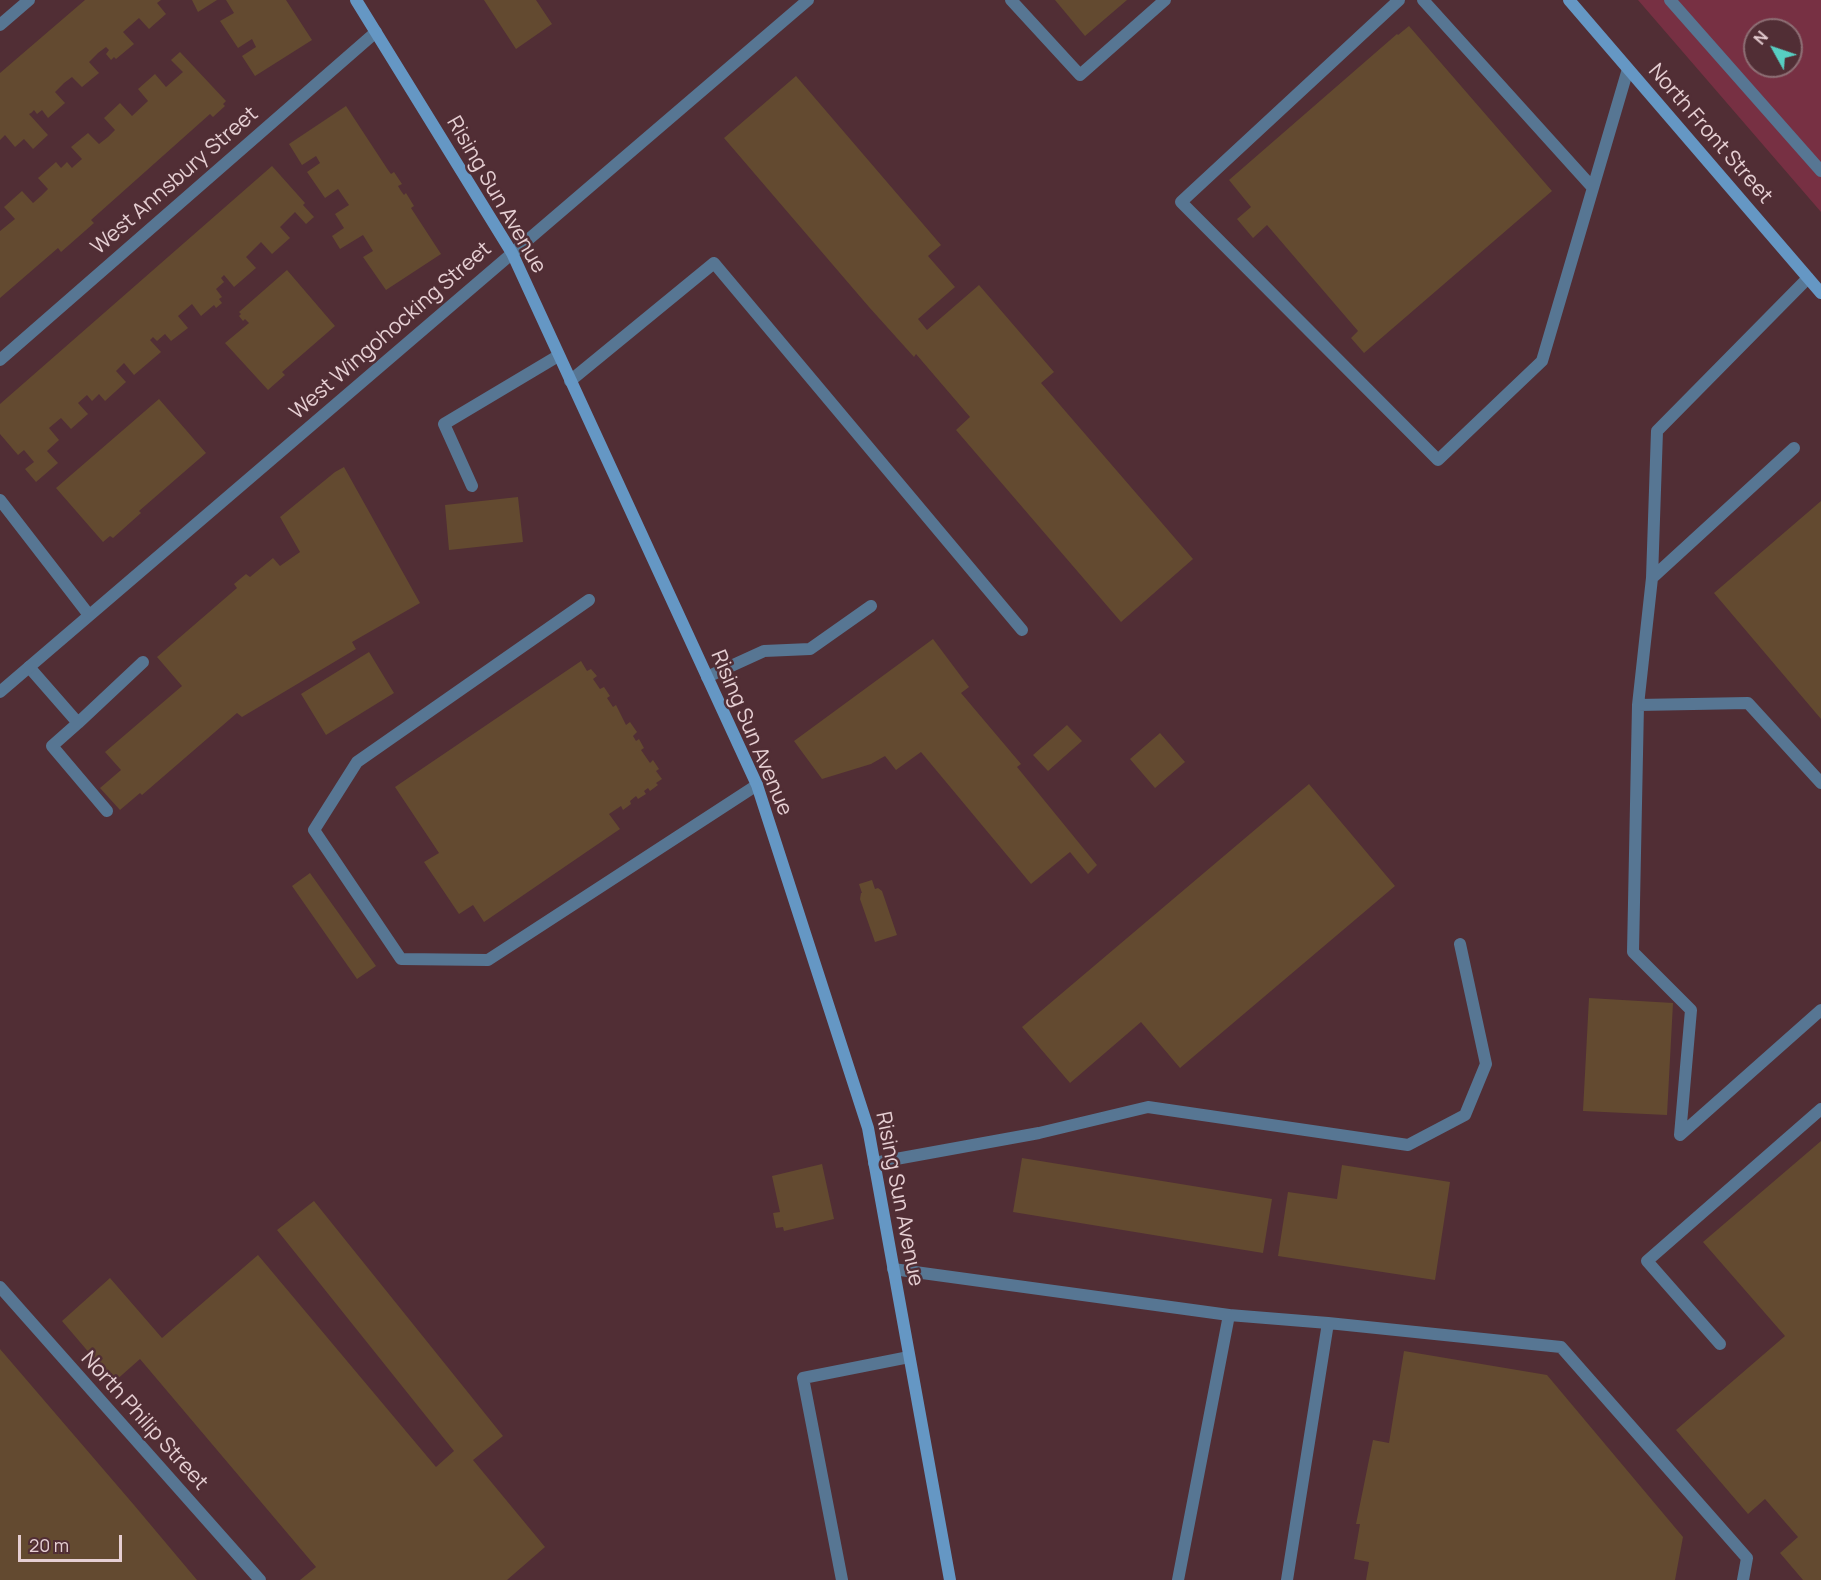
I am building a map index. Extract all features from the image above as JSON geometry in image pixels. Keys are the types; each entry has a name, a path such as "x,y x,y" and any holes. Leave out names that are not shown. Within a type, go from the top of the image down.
{"street":[{"path":"0,25 29,0"},
{"name":"Rising Sun Avenue","path":"356,0 512,253 757,785 864,1117 950,1580"},
{"name":"West Wingohocking Street","path":"0,692 808,0"},
{"path":"1011,0 1080,75 1165,0"},
{"path":"1399,0 1181,202 1438,460 1542,361 1628,69"},
{"path":"1423,0 1593,188"},
{"name":"North Front Street","path":"1569,0 1821,293"},
{"path":"1670,0 1821,171"},
{"name":"West Annsbury Street","path":"0,360 376,32"},
{"path":"570,381 714,262 1022,630"},
{"path":"1808,278 1658,430 1652,578 1638,705 1633,952 1691,1010 1680,1135 1821,1010"},
{"path":"472,486 444,424 558,356"},
{"path":"1652,578 1794,448"},
{"path":"0,500 88,615"},
{"path":"589,600 357,762 314,830 401,959 488,960 757,785"},
{"path":"707,677 764,651 810,649 871,606"},
{"path":"107,811 52,746 143,662"},
{"path":"28,667 78,723"},
{"path":"1638,705 1748,704 1821,783"},
{"path":"874,1163 1039,1133 1148,1107 1408,1145 1465,1114 1486,1064 1460,944"},
{"path":"1720,1344 1647,1261 1821,1109"},
{"path":"893,1269 1229,1315 1561,1347 1747,1558 1743,1580"},
{"name":"North Philip Street","path":"0,1287 260,1580"},
{"path":"1178,1580 1229,1315"},
{"path":"1287,1580 1328,1323"},
{"path":"842,1580 803,1378 909,1357"}],"shaded area":[{"path":"1638,0 1821,0 1821,212"}],"building":[{"path":"85,0 161,0 157,3 166,14 149,29 139,18 123,32 134,44 116,59 114,57 111,60 106,54 109,50 106,47 98,53 89,62 99,73 82,87 72,77 64,83 55,92 65,103 48,118 42,110 37,114 34,110 29,114 48,135 33,149 24,139 15,147 5,135 0,140 0,73"},
{"path":"192,0 217,0 198,12"},
{"path":"226,0 286,0 312,40 255,76 242,56 256,47 252,39 238,48 220,21 234,13"},
{"path":"484,0 536,0 552,24 516,49"},
{"path":"1055,0 1127,0 1085,36"},
{"path":"1409,26 1552,191 1364,353 1351,338 1358,331 1267,225 1253,238 1237,219 1251,207 1229,180"},
{"path":"180,52 226,101 223,104 225,106 213,117 210,114 91,220 94,223 61,252 58,248 0,298 0,231 15,219 4,207 22,191 33,203 41,196 48,189 38,178 56,162 61,168 67,162 72,168 82,159 71,147 88,133 99,144 108,137 115,130 104,118 120,103 132,116 148,101 138,89 155,74 166,87 183,72 171,60"},
{"path":"796,76 941,245 928,256 955,287 918,319 927,330 979,285 1054,372 1041,383 1193,559 1121,622 956,430 970,417 916,354 914,357 869,307 724,138"},
{"path":"346,106 388,170 391,174 394,172 402,184 398,186 404,195 406,193 414,206 411,208 441,254 386,290 363,257 373,251 363,235 340,249 332,236 344,228 335,214 349,205 338,189 325,198 307,172 320,163 316,156 302,165 289,144"},
{"path":"272,166 305,203 303,205 314,217 306,224 295,212 280,227 290,238 272,254 261,242 246,257 256,268 234,287 224,275 221,278 224,282 216,289 222,297 219,299 222,303 216,308 214,305 201,316 192,304 178,316 188,328 171,341 165,334 157,341 153,337 150,340 161,352 134,375 124,363 116,371 126,382 105,401 99,394 92,401 87,395 78,403 88,414 71,429 61,418 49,428 59,440 47,451 58,463 36,482 25,469 34,462 24,450 18,455 0,434 0,404"},
{"path":"287,270 335,326 282,372 285,375 268,390 225,343 249,323 245,319 243,321 239,312"},
{"path":"159,399 206,453 139,511 141,513 113,538 110,536 103,542 56,488"},
{"path":"344,467 420,603 352,642 356,649 242,717 237,713 142,795 140,793 120,810 100,788 121,770 105,752 182,686 157,657 237,588 234,584 246,574 250,577 273,558 280,566 300,552 280,517"},
{"path":"518,497 523,542 449,550 445,505"},
{"path":"1821,501 1821,719 1714,593"},
{"path":"933,639 969,687 961,693 1021,764 1017,767 1097,865 1088,874 1070,852 1031,884 921,752 896,770 885,756 871,764 822,779 794,741"},
{"path":"369,652 394,693 326,735 301,694"},
{"path":"581,661 587,671 591,669 597,676 593,679 600,689 604,687 610,696 607,698 613,707 616,705 626,725 630,722 637,732 633,736 636,741 639,739 644,748 641,750 650,763 653,760 659,769 656,771 662,779 650,791 648,788 644,791 646,794 638,799 636,796 623,810 621,806 609,814 620,829 484,922 473,905 459,914 424,862 439,853 395,787"},
{"path":"1067,725 1082,741 1048,771 1033,755"},
{"path":"1160,733 1185,762 1155,788 1130,759"},
{"path":"1309,784 1395,886 1180,1068 1141,1022 1070,1083 1022,1027"},
{"path":"310,873 376,966 357,979 292,886"},
{"path":"872,880 875,889 882,891 897,935 875,942 860,899 862,893 859,884"},
{"path":"1589,998 1673,1003 1667,1115 1583,1111"},
{"path":"1821,1141 1821,1580 1803,1580 1780,1553 1798,1537 1765,1499 1748,1514 1676,1430 1785,1336 1703,1242"},
{"path":"1022,1158 1272,1199 1263,1253 1013,1212"},
{"path":"822,1164 834,1219 784,1231 783,1227 776,1228 773,1213 780,1212 772,1176"},
{"path":"1342,1165 1450,1182 1435,1280 1278,1256 1288,1192 1337,1199"},
{"path":"314,1201 503,1436 473,1460 545,1547 507,1580 300,1580 316,1567 140,1359 114,1382 62,1321 110,1278 162,1338 258,1255 436,1467 454,1451 277,1230"},
{"path":"0,1349 134,1505 197,1580 0,1580"},
{"path":"1404,1351 1547,1375 1683,1537 1675,1580 1366,1580 1369,1562 1354,1559 1360,1524 1356,1524 1373,1440 1389,1443"}]}
